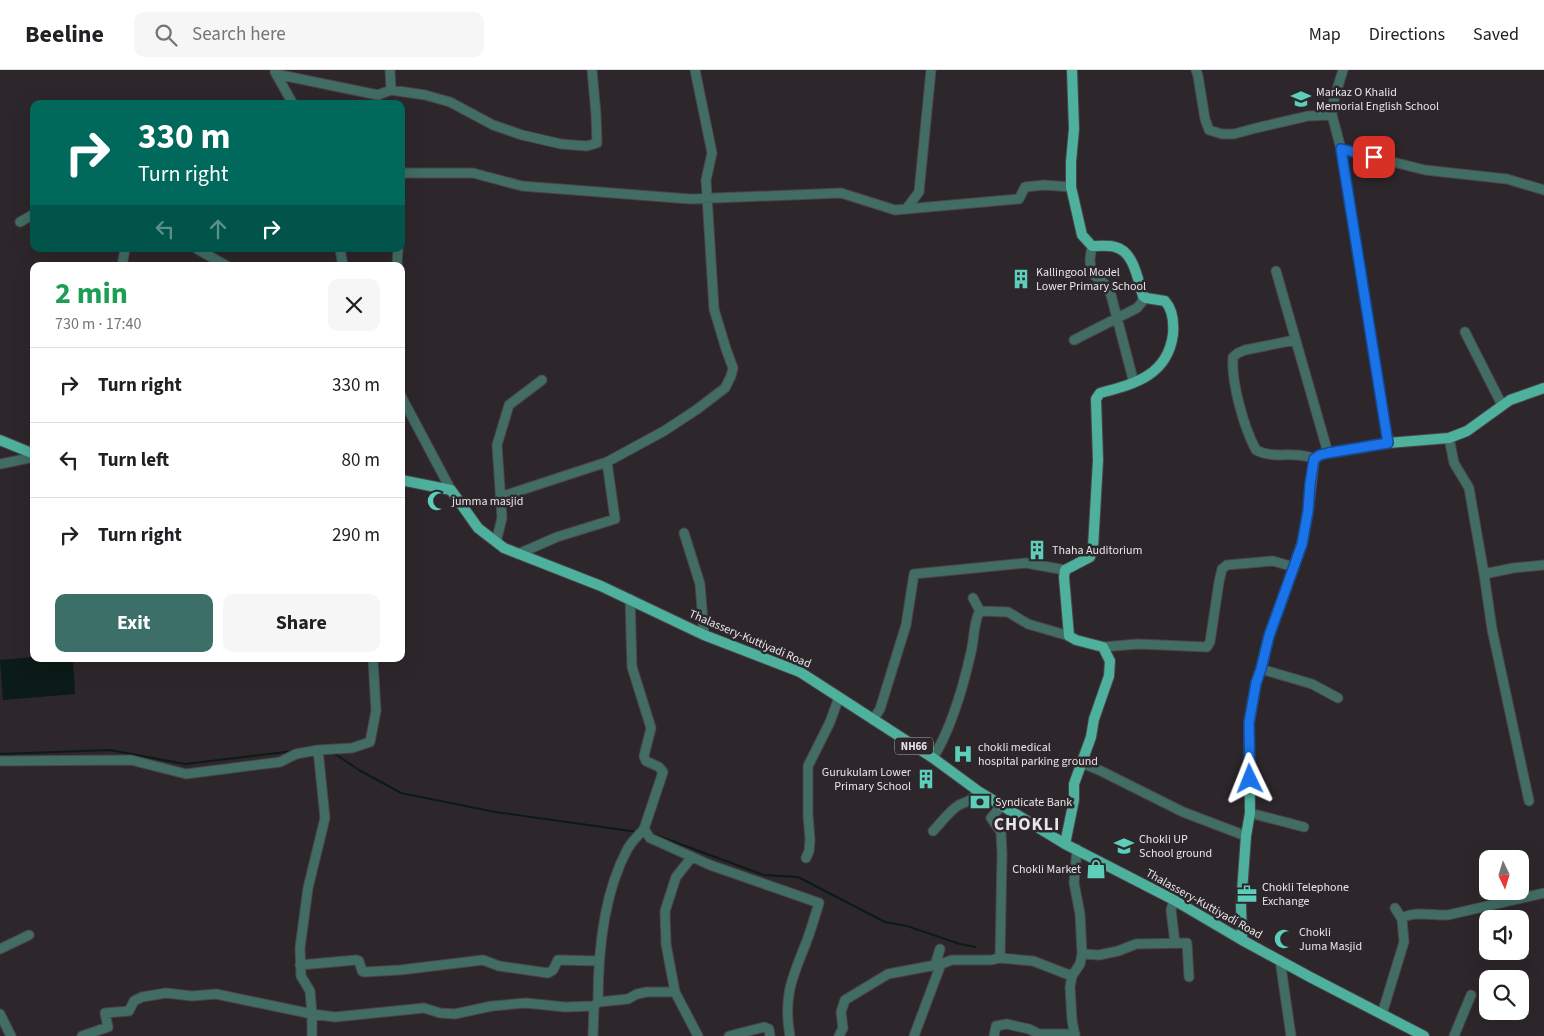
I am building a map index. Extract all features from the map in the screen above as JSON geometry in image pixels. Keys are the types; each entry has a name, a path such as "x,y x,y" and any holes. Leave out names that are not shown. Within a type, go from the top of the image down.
{"main road":[{"path":"1065,844 1074,800 1074,784 1092,737 1094,719 1109,676 1110,661 1103,647 1076,640 1069,636 1070,625 1064,577 1065,570 1090,557 1093,548 1098,460 1096,398 1100,393 1120,389 1134,383 1155,369 1164,361 1170,349 1173,331 1173,318 1170,306 1165,300 1143,296 1128,254 1122,249 1115,247 1092,246 1082,235 1071,187 1074,129 1072,70"},
{"path":"1242,940 1241,906 1246,836 1250,813 1249,723 1256,683 1269,636 1302,544 1314,459 1328,453 1388,443 1449,438 1467,431 1502,405 1544,388"},
{"path":"0,440 30,453"},
{"path":"405,481 451,490"},
{"name":"Thalassery-Kuttiyadi Road","path":"451,490 478,528 504,548 630,599 704,635 800,672 933,758 978,791 1065,844 1174,900 1242,940 1424,1036"}],"street":[{"path":"390,70 391,90"},
{"path":"275,72 379,99 391,90 425,95 450,102 493,125 522,135 561,144 587,146 597,143 592,70"},
{"path":"500,496 607,462 664,431 696,410 725,388 731,376 733,368 714,309 706,180 712,153 696,70"},
{"path":"906,209 919,192 931,70"},
{"path":"1196,70 1205,119 1209,130 1215,132 1234,134 1308,116 1332,115"},
{"path":"1343,70 1334,100 1332,115 1341,149 1388,443"},
{"path":"275,72 291,100"},
{"path":"1341,149 1425,170 1507,179 1544,190"},
{"path":"405,172 473,173 522,186 690,199 841,193 895,210 1019,199 1025,187 1044,185 1071,187"},
{"path":"20,222 30,216"},
{"path":"1092,246 1090,259 1091,273 1105,284 1111,294 1134,383"},
{"path":"202,252 220,262"},
{"path":"1276,271 1328,453"},
{"path":"1074,340 1138,308 1143,296"},
{"path":"1465,332 1502,405"},
{"path":"1233,363 1233,358 1245,350 1295,340"},
{"path":"1233,345 1233,363 1240,402 1250,440 1256,450 1269,455 1300,455 1314,459"},
{"path":"496,542 502,518 497,445 509,405 542,380"},
{"path":"405,404 451,490"},
{"path":"1449,438 1454,464 1469,488 1492,629 1530,801"},
{"path":"0,464 30,456"},
{"path":"518,554 557,537 615,519 607,462"},
{"path":"684,533 700,584 704,635"},
{"path":"1103,647 1138,644 1207,647 1210,642 1222,569 1227,566 1273,561 1294,567"},
{"path":"873,720 880,709 906,625 914,574 1026,563 1065,570"},
{"path":"1484,574 1513,568 1544,565"},
{"path":"973,598 980,611"},
{"path":"593,1036 602,935 619,868 628,848 644,829 662,772 659,767 646,761 644,756 651,728 632,666 630,599"},
{"path":"980,611 1008,612 1028,624 1069,636"},
{"path":"933,758 941,744 956,704 973,644 976,619 980,611"},
{"path":"0,761 131,760 186,774 280,762 296,754 320,750 352,748 370,742 376,712 373,662"},
{"path":"1261,669 1312,684 1338,698"},
{"path":"806,858 810,840 808,766 830,722 839,697"},
{"path":"312,1036 310,991 300,976 300,948 308,888 325,818 320,750"},
{"path":"1082,763 1183,812 1246,836"},
{"path":"933,832 950,813 967,803 978,791"},
{"path":"1000,958 1001,832 992,818 1002,805"},
{"path":"1250,813 1304,827"},
{"path":"644,829 650,838 672,847 691,858 819,903 790,980 787,1021 790,1036"},
{"path":"994,1036 996,1026 1007,1024 1029,1029 1039,1034 1075,1035 1070,986 1072,976 1080,964 1082,954 1080,914 1074,883 1076,849"},
{"path":"691,858 676,877 665,910 666,944 675,992 698,1036"},
{"path":"1402,919 1405,915 1448,915 1544,892"},
{"path":"1174,900 1171,910 1175,943"},
{"path":"1382,1014 1404,942 1402,919 1395,908"},
{"path":"0,950 29,935"},
{"path":"1082,954 1099,955 1118,951 1136,944 1187,943 1189,977"},
{"path":"914,1036 938,965 940,949"},
{"path":"839,1036 843,1028 840,1012 845,1000 888,974 938,965 952,960 991,960 1000,958 1033,961 1072,976"},
{"path":"300,965 356,960 359,961 364,972 483,960 499,966 548,972 553,970 558,960 599,961"},
{"path":"1280,960 1291,1036"},
{"path":"82,1036 108,1027 106,1013 129,1011 134,1001 142,997 166,994 192,996 216,994 335,1017 424,1008 440,1013 455,1014 492,1006 526,1003 565,1006 596,1004 628,999 637,994 647,992 675,992"},
{"path":"1454,1036 1471,995"},
{"path":"0,1014 11,1036"},
{"path":"729,1036 764,1027 769,1029 770,1036"}],"shaded area":[{"path":"30,657 30,662 73,662 75,694 3,700 0,660"}],"waterway":[{"path":"0,754 110,750 185,764 294,751"},
{"path":"332,752 359,770 401,793 495,812 638,832"},
{"path":"653,834 764,875 798,877 885,922 907,926 960,944 975,947"}],"place":[{"name":"Markaz O Khalid Memorial English School","path":"1301,99"},
{"name":"Kallingool Model Lower Primary School","path":"1021,279"},
{"name":"jumma masjid","path":"437,501"},
{"name":"Thaha Auditorium","path":"1037,550"},
{"name":"chokli medical hospital parking ground","path":"963,754"},
{"name":"Gurukulam Lower Primary School","path":"926,779"},
{"name":"Syndicate Bank","path":"980,802"},
{"name":"Chokli UP School ground","path":"1124,846"},
{"name":"Chokli Market","path":"1096,869"},
{"name":"Chokli Telephone Exchange","path":"1247,894"},
{"name":"Chokli Juma Masjid","path":"1284,939"}],"district":[{"name":"CHOKLI","path":"1027,824"}],"route":[{"path":"1250,779 1249,723 1256,683 1269,636 1302,544 1314,459 1328,453 1388,443 1341,149 1374,157"}]}
